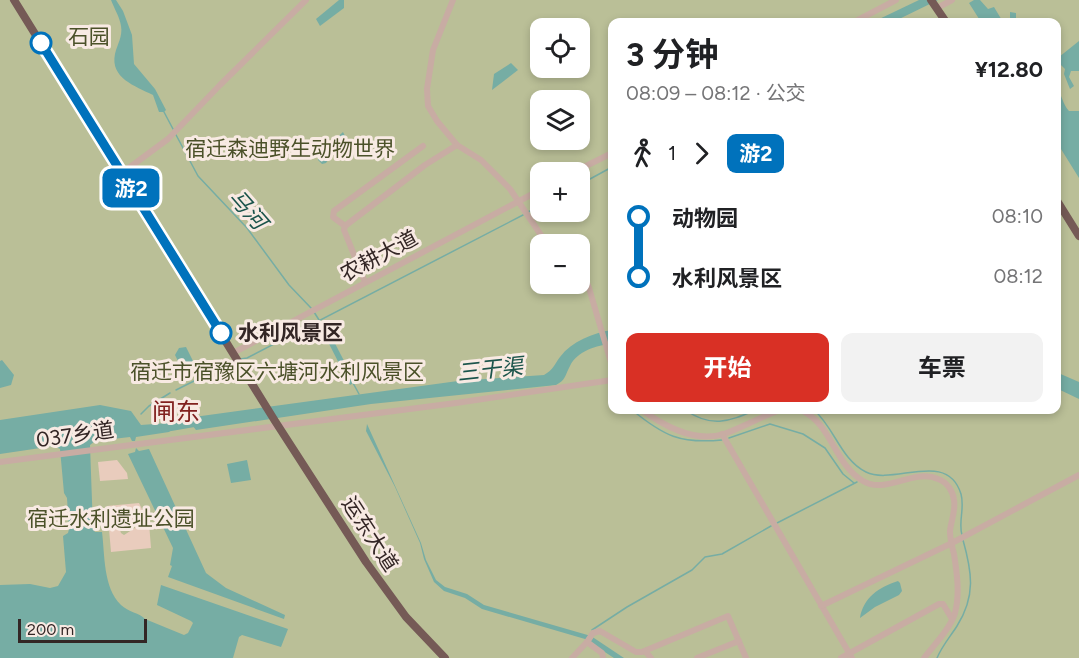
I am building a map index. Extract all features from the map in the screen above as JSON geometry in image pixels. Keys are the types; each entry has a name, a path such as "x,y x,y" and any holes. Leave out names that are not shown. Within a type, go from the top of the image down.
{"main road":[{"name":"运东大道","path":"14,0 381,590 405,621 440,658"},
{"path":"935,5 943,18"},
{"path":"1061,207 1079,236"},
{"name":"运东大道","path":"276,424 384,589 406,617 445,658"}],"street":[{"path":"122,172 168,139 183,125 220,84 306,0"},
{"path":"453,0 433,50 428,106 457,145 481,160 499,177 540,234"},
{"path":"862,18 896,0"},
{"path":"935,5 952,0"},
{"path":"365,282 344,230 345,226 424,165 457,145"},
{"path":"345,226 333,217 334,211 423,146"},
{"path":"590,164 608,155"},
{"name":"农耕大道","path":"233,352 530,195"},
{"path":"590,293 608,350"},
{"name":"037乡道","path":"0,462 276,424 456,403 608,381"},
{"path":"648,414 662,424 699,435 722,434 770,414"},
{"path":"810,414 820,423 841,457 861,480 870,484 882,485 924,477 938,478 952,491 955,502 950,533 957,571 958,603 952,619 924,658"},
{"path":"722,434 850,656"},
{"path":"821,606 966,536 1079,476"},
{"path":"842,658 850,656 939,604 944,604 952,619"},
{"path":"572,658 593,633 600,631 636,652 645,651 728,616 746,658"},
{"path":"587,642 602,653 603,658"},
{"path":"697,658 738,642"},
{"path":"645,651 651,658"}],"green space":[{"name":"宿迁市宿豫区六塘河水利风景区","path":"0,0 1079,0 1079,658 0,658"}],"shaded area":[{"path":"117,460 127,473 128,479 100,481 98,462"},
{"path":"139,503 149,523 151,548 111,552 107,506","holes":["124,516 133,520 135,528 124,535 121,533 117,521"]}],"water":[{"path":"111,0 116,0 123,11 132,35 134,64 155,89 166,110 164,112 159,112 153,95 125,80 116,69 115,54 121,30"},
{"path":"339,0 344,0 344,8 320,26 316,19"},
{"path":"919,0 938,0 901,18 881,18"},
{"path":"980,0 988,9 994,7 1001,18 978,18 969,3"},
{"path":"1010,12 1016,13 1016,18 1010,18"},
{"path":"1079,41 1079,71 1071,71 1069,77 1074,86 1070,89 1064,74 1065,69 1061,65 1061,55"},
{"path":"511,63 518,70 492,90 494,74"},
{"path":"1061,97 1069,111 1079,111 1079,178 1061,149"},
{"path":"343,132 345,136 326,163 322,164 318,160 318,155"},
{"path":"322,330 328,330 355,382 350,385"},
{"path":"608,331 608,345 594,347 577,356 564,379 556,385 371,404 196,430 192,425 186,426 185,422 191,421 194,417 458,381 544,375 565,351 577,342"},
{"path":"186,347 193,361 190,366 182,369 175,355 179,348"},
{"path":"2,360 14,375 11,385 0,388 0,361"},
{"path":"1061,374 1079,382 1079,399 1061,390"},
{"path":"100,405 131,411 141,425 168,423 173,428 169,432 136,437 135,441 132,441 130,437 95,441 90,445 93,529 95,532 102,532 106,571 115,598 121,605 145,619 184,635 188,633 193,623 191,621 157,605 161,585 288,629 281,647 242,635 239,637 233,658 0,658 0,585 30,584 50,588 58,586 66,572 63,536 68,533 69,529 60,449 54,446 0,454 0,420"},
{"path":"367,424 421,543 436,580 445,587 467,594 484,605 591,636 624,658 614,658 585,639 482,609 465,598 444,591 434,582 424,559 420,543 395,487 366,431"},
{"path":"136,448 139,451 149,449 206,573 226,588 285,615 284,619 168,577 172,566 170,565 173,548 128,454 135,452"},
{"path":"247,460 251,480 231,483 227,464"},
{"path":"898,581 902,591 899,595 875,607 860,618 868,599 873,594 884,586"}],"waterway":[{"name":"马河","path":"164,112 173,129"},
{"name":"马河","path":"175,133 198,176 247,228 289,285 311,308"},
{"path":"590,179 608,169"},
{"path":"240,359 247,358 523,215"},
{"name":"马河","path":"314,312 326,331"},
{"path":"176,390 234,361"},
{"name":"马河","path":"353,383 359,394"},
{"path":"141,414 170,393"},
{"path":"638,414 663,432 673,436 695,441 722,440"},
{"path":"692,414 712,421 728,420 746,414"},
{"path":"818,414 850,460 866,472 891,475 932,471 944,474 954,481 962,499 962,535"},
{"name":"三干渠","path":"165,428 194,423"},
{"path":"729,438 770,424 803,434 825,448 843,474 854,483"},
{"path":"777,523 857,482"},
{"path":"592,630 692,570 705,557 722,554 771,526"},
{"path":"937,658 963,615 970,594 969,563 963,540"}],"bus line":[{"name":"游2","path":"41,43 221,333"}],"place":[{"name":"水利风景区","path":"221,333"}],"district":[{"name":"闸东","path":"176,412"}],"park label":[{"name":"石园","path":"89,37"},
{"name":"宿迁森迪野生动物世界","path":"290,149"},
{"name":"宿迁水利遗址公园","path":"111,519"}]}
